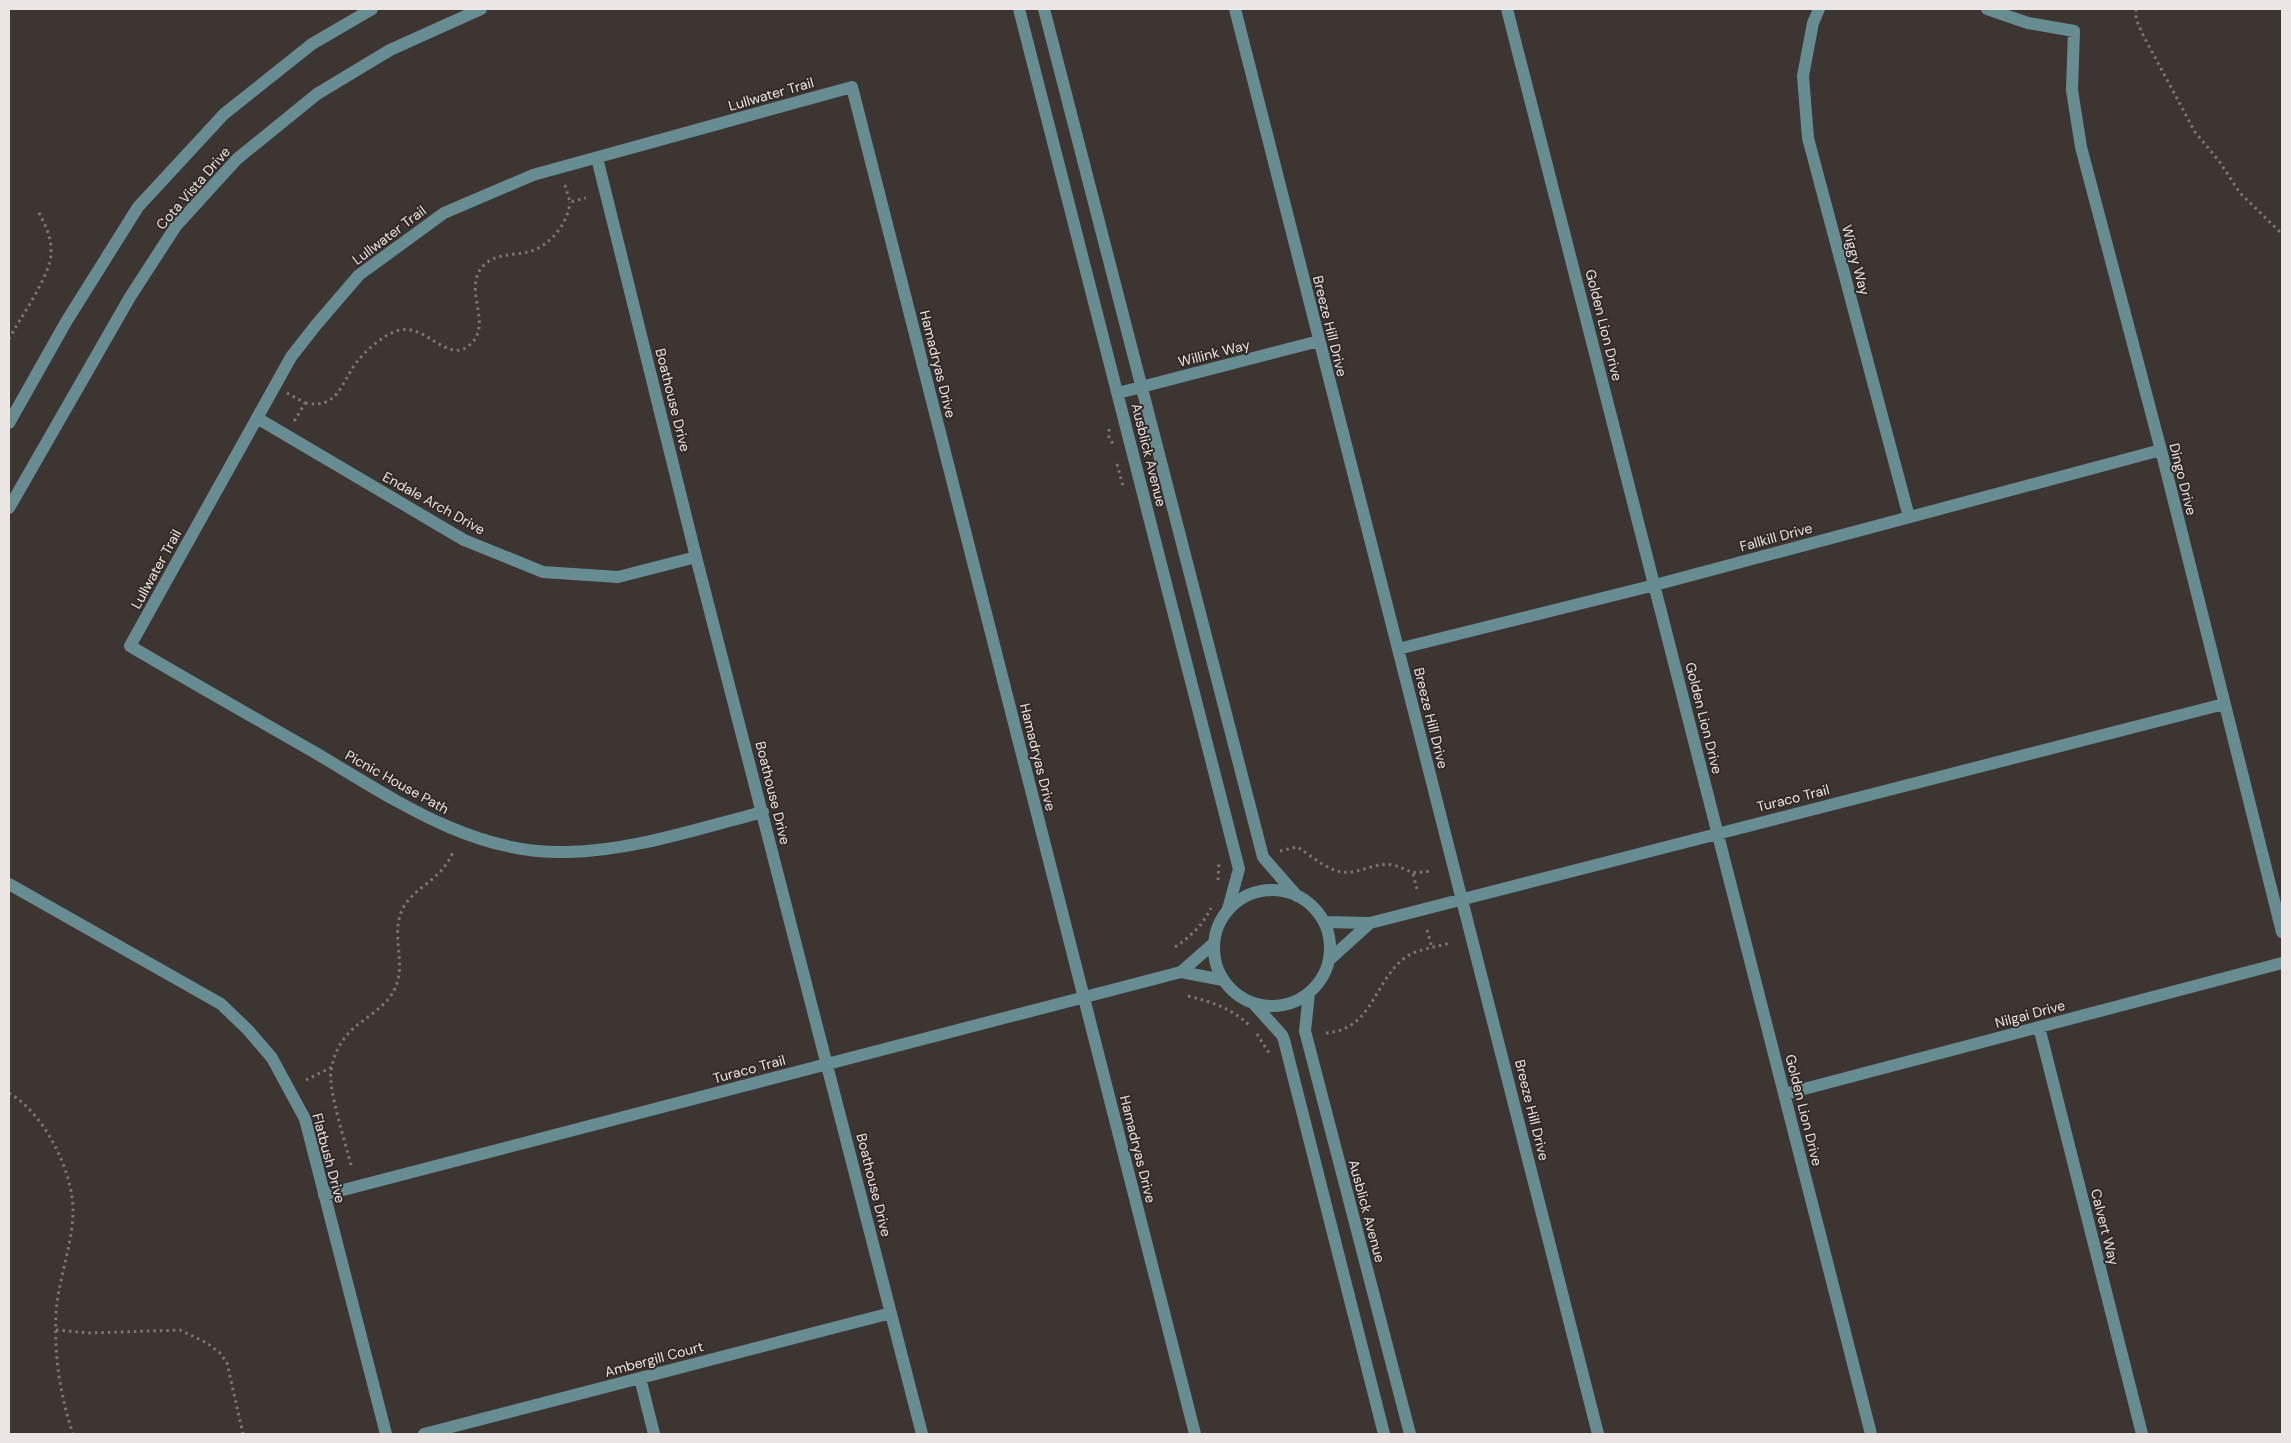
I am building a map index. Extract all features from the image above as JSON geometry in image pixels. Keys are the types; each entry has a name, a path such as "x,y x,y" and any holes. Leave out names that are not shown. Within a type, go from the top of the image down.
{"street":[{"name":"Cota Vista Drive","path":"9,423 66,322 138,207 224,114 312,44 372,9"},
{"name":"Cota Vista Drive","path":"9,508 130,297 176,226 237,159 317,94 390,50 481,9"},
{"name":"Ausblick Avenue","path":"1019,9 1239,870 1228,909"},
{"name":"Ausblick Avenue","path":"1044,9 1263,857 1298,896"},
{"name":"Breeze Hill Drive","path":"1235,9 1318,341 1463,899 1598,1434"},
{"name":"Golden Lion Drive","path":"1507,9 1871,1434"},
{"name":"Wiggy Way","path":"1819,9 1814,22 1803,76 1808,138 1909,517"},
{"name":"Dingo Drive","path":"1987,9 2028,23 2074,31 2072,90 2081,147 2161,450 2282,932"},
{"name":"Lullwater Trail","path":"130,646 291,357 360,275 444,213 533,175 852,86"},
{"name":"Hamadryas Drive","path":"852,86 1195,1434"},
{"name":"Boathouse Drive","path":"596,158 696,556 922,1434"},
{"name":"Willink Way","path":"1118,393 1318,341"},
{"name":"Endale Arch Drive","path":"257,418 464,540 543,572 618,577 696,556"},
{"name":"Fallkill Drive","path":"1398,649 1655,585 2161,450"},
{"name":"Picnic House Path","path":"130,646 429,818 490,843 527,850 565,852 603,850 763,812"},
{"name":"Turaco Trail","path":"1324,922 1370,922 2224,704"},
{"name":"Flatbush Drive","path":"9,884 221,1004 248,1030 272,1058 305,1119 386,1434"},
{"path":"1254,1004 1273,1007 1292,1003 1310,994 1322,978 1329,960 1330,940 1324,922 1313,907 1298,896 1280,891 1261,891 1243,897 1228,909 1218,925 1214,943 1215,962 1223,980 1236,994 1254,1004 1284,1040 1384,1434"},
{"name":"Turaco Trail","path":"1329,960 1370,922"},
{"name":"Turaco Trail","path":"1181,972 1214,943"},
{"name":"Nilgai Drive","path":"1784,1094 2282,963"},
{"name":"Turaco Trail","path":"324,1195 1181,972 1223,980"},
{"name":"Ausblick Avenue","path":"1310,994 1305,1031 1410,1434"},
{"name":"Calvert Way","path":"2039,1027 2142,1434"},
{"name":"Ambergill Court","path":"424,1434 891,1313"},
{"path":"640,1378 654,1434"}],"path":[{"path":"2136,9 2136,19 2143,35 2196,132 2219,161 2240,193 2282,234"},
{"path":"287,393 304,403 317,405 326,403 344,386 356,363 383,338 394,331 415,330 446,349 454,351 465,348 477,337 480,328 474,289 478,273 485,263 496,257 530,251 541,247 554,235 564,221 570,202 565,185"},
{"path":"570,202 586,198"},
{"path":"9,339 46,274 52,254 48,231 37,210"},
{"path":"293,424 304,403"},
{"path":"1280,852 1298,847 1326,866 1343,872 1381,865 1392,865 1413,874 1430,871"},
{"path":"351,1164 336,1107 330,1074 335,1054 343,1040 388,1000 395,990 400,968 398,926 403,909 408,901 442,870 453,852"},
{"path":"1413,874 1418,892"},
{"path":"1427,930 1432,948"},
{"path":"1326,1033 1339,1032 1355,1024 1366,1012 1389,973 1404,958 1412,953 1450,943"},
{"path":"1188,996 1218,1004 1233,1012 1258,1035 1265,1049 1273,1058"},
{"path":"306,1080 332,1067"},
{"path":"9,1093 38,1119 58,1150 68,1180 74,1211 70,1241 61,1276 56,1330 56,1359 63,1406 73,1434"},
{"path":"56,1330 90,1333 180,1330 207,1343 220,1353 227,1363 244,1434"}]}
